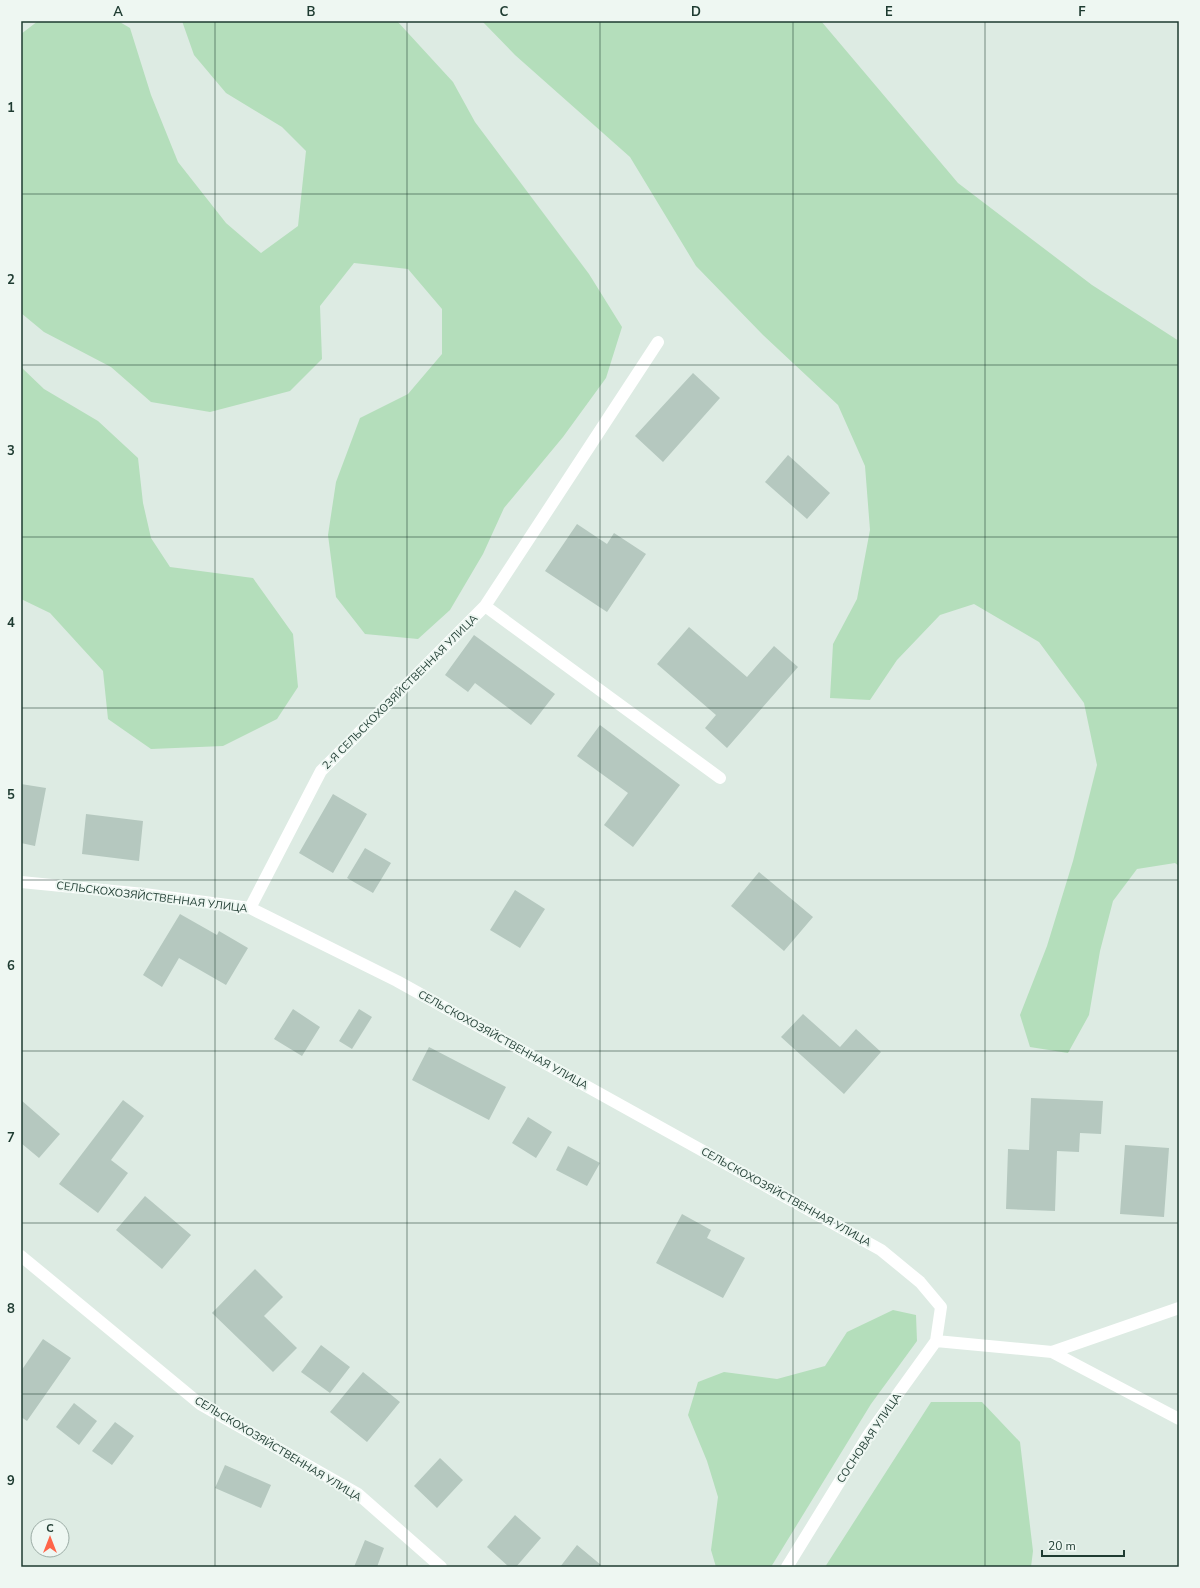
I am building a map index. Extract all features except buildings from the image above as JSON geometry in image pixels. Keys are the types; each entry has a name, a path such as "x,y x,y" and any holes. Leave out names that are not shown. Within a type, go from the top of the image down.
{"street":[{"name":"2-Я СЕЛЬСКОХОЗЯЙСТВЕННАЯ УЛИЦА","path":"250,908 321,771 485,606 658,342"},
{"name":"2-Я СЕЛЬСКОХОЗЯЙСТВЕННАЯ УЛИЦА","path":"485,606 720,778"},
{"name":"СЕЛЬСКОХОЗЯЙСТВЕННАЯ УЛИЦА","path":"21,882 144,894 250,908 397,981 881,1250 920,1282 941,1307"},
{"name":"СЕЛЬСКОХОЗЯЙСТВЕННАЯ УЛИЦА","path":"21,1256 200,1404 358,1494 441,1567"},
{"name":"СОСНОВАЯ УЛИЦА","path":"787,1567 869,1434 936,1341 941,1307"},
{"path":"1052,1352 1179,1308"},
{"path":"936,1341 1052,1352 1179,1419"}],"green space":[{"path":"38,21 118,21 130,28 151,95 178,162 226,223 261,253 298,226 306,151 282,127 226,93 194,55 182,21 397,21 453,82 475,122 589,274 622,327 606,378 563,437 504,508 483,554 450,610 418,639 365,634 336,597 328,535 336,482 360,418 408,394 442,354 442,309 408,269 354,263 320,306 322,359 290,391 210,412 151,402 111,367 44,332 21,313 21,34"},
{"path":"482,21 821,21 958,183 1092,285 1179,341 1179,866 1175,863 1137,869 1113,901 1100,951 1089,1015 1068,1053 1030,1047 1020,1015 1047,946 1073,861 1097,765 1084,703 1039,642 974,604 940,615 897,660 870,700 830,698 833,644 857,599 870,530 865,466 838,405 763,335 696,266 630,157 515,55"},
{"path":"21,367 44,389 98,421 138,458 143,503 151,538 170,567 253,578 293,634 298,687 277,719 223,746 151,749 108,719 103,671 50,613 21,599"},
{"path":"893,1310 916,1315 917,1341 871,1404 771,1567 716,1567 711,1550 718,1497 707,1461 688,1415 698,1382 724,1372 777,1379 825,1366 847,1332"},
{"path":"931,1402 982,1402 1020,1442 1033,1551 1031,1567 825,1567"}]}
